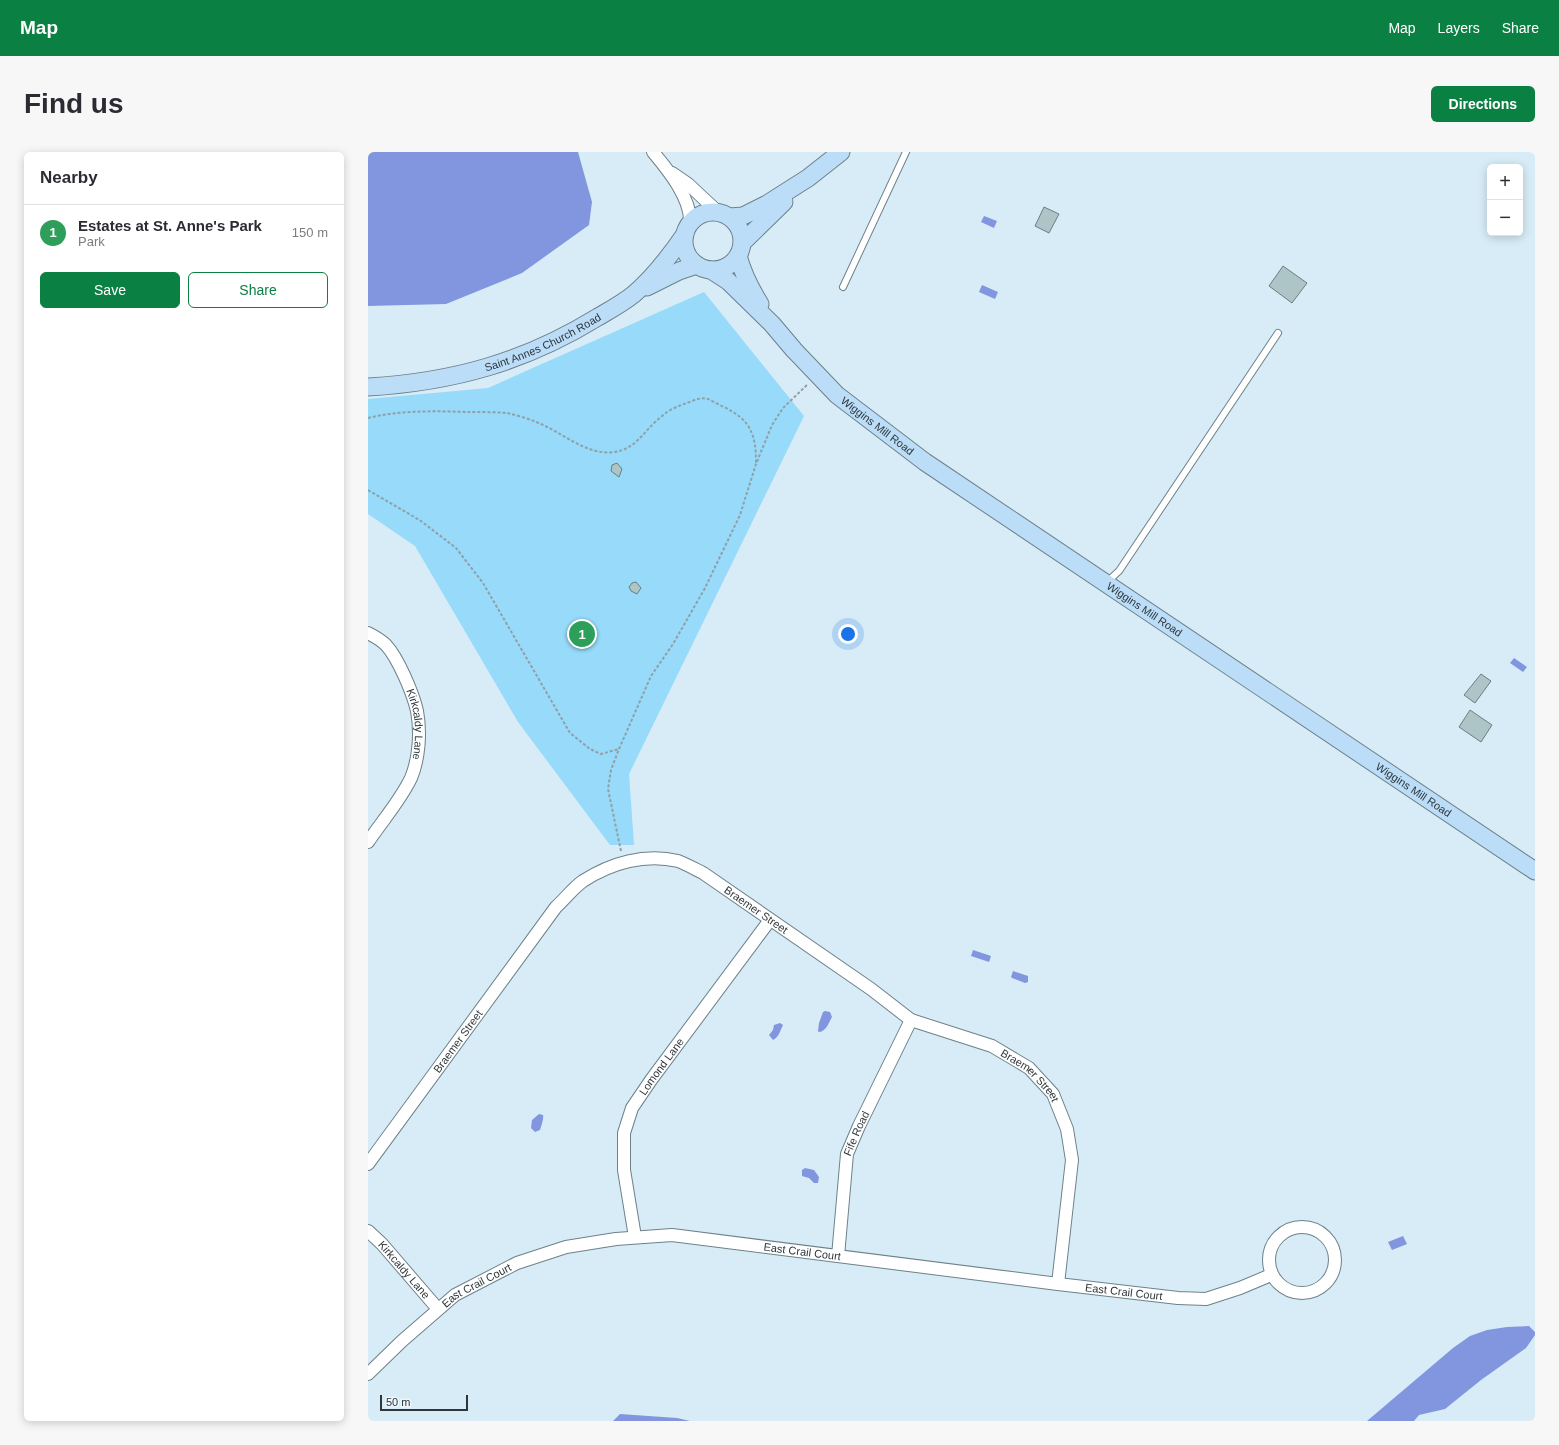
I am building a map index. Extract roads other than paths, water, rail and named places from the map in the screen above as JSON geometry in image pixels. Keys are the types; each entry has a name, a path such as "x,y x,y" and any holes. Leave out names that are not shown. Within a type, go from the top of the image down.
{"street":[{"path":"653,152 670,172 688,207 690,216 684,244 687,254 704,267"},
{"path":"687,229 696,217 705,213 743,216 755,211 808,178 841,152"},
{"path":"670,172 688,184 740,228 740,249"},
{"path":"633,295 679,271 704,267 720,269 728,266 740,249 808,178"},
{"name":"Saint Annes Church Road","path":"368,387 401,385 465,374 516,358 546,346 577,330 633,295 660,267 687,229"},
{"name":"Wiggins Mill Road","path":"740,249 741,270 772,324"},
{"name":"Wiggins Mill Road","path":"704,267 728,281 772,324 794,350 837,395 925,462 1535,871"},
{"name":"Kirkcaldy Lane","path":"368,632 385,645 404,674 417,712 418,734 417,758 411,777 401,795 368,842"},
{"name":"Braemer Street","path":"368,1164 556,907 582,882 610,866 629,860 654,859 678,861 703,873 871,989 911,1020 992,1046 1029,1068 1053,1094 1067,1129 1072,1160 1058,1284"},
{"name":"Lomond Lane","path":"635,1237 624,1170 624,1133 632,1108 651,1080 770,920"},
{"name":"Fife Road","path":"838,1256 847,1154 859,1126 911,1020"},
{"path":"1304,1227 1320,1232 1332,1246 1335,1262 1329,1279 1316,1290 1299,1294 1283,1288 1271,1274 1268,1258 1274,1241 1287,1230 1304,1227"},
{"name":"Kirkcaldy Lane","path":"368,1231 382,1244 438,1309"},
{"name":"East Crail Court","path":"368,1374 455,1295 516,1264 566,1247 635,1237 672,1235 1178,1298 1206,1298 1240,1288 1271,1274"}],"lane":[{"path":"843,287 906,152"},
{"path":"1106,583 1119,571 1278,333"}],"place":[{"name":"Estates at St. Anne's Park","path":"582,634"}]}
